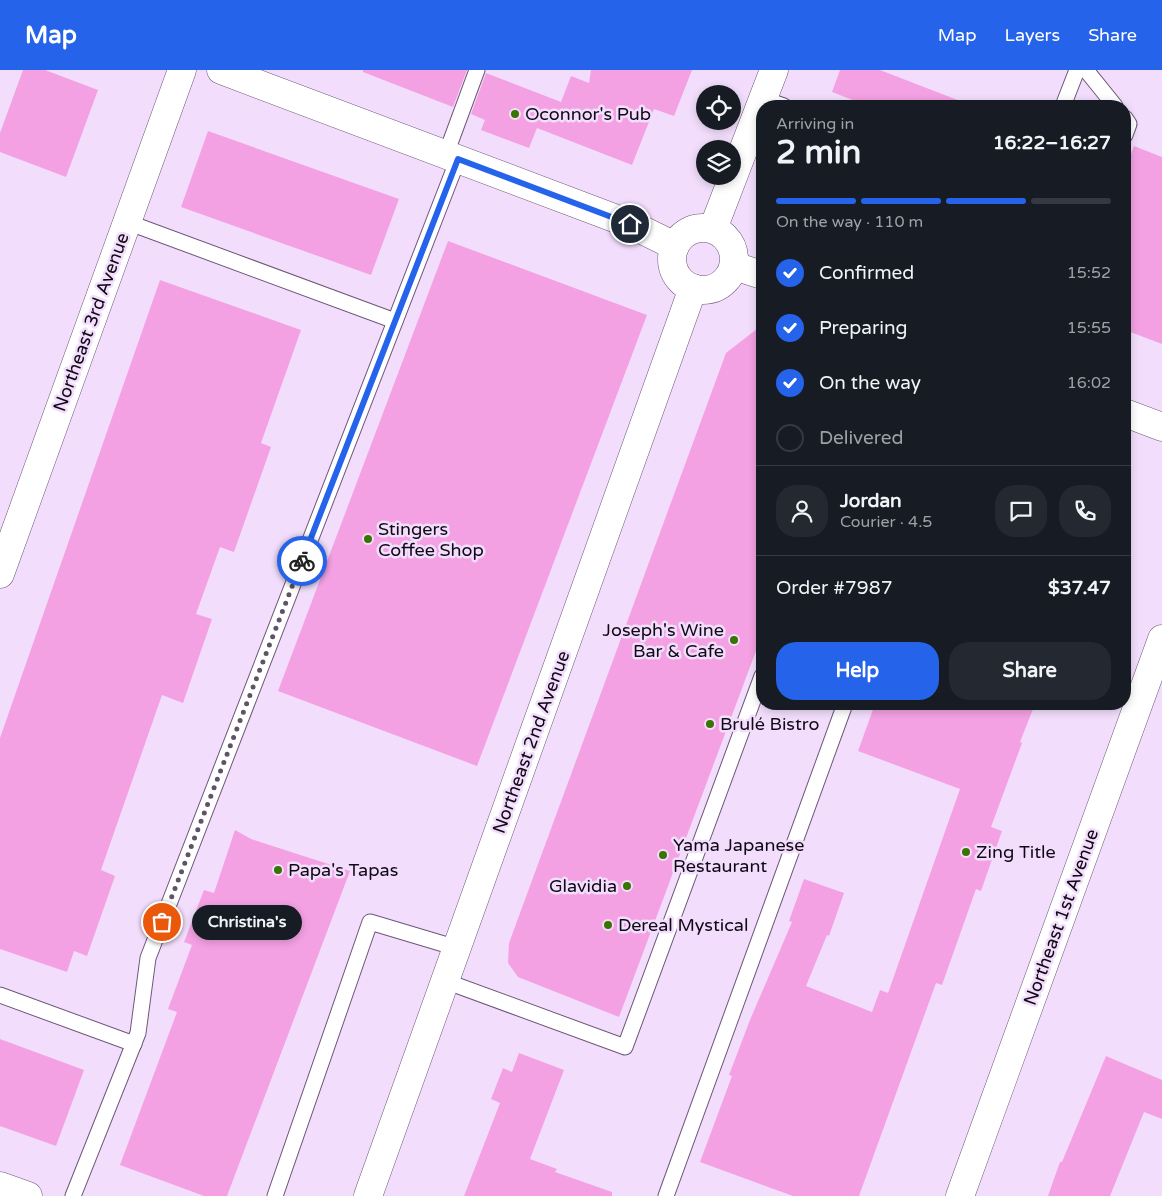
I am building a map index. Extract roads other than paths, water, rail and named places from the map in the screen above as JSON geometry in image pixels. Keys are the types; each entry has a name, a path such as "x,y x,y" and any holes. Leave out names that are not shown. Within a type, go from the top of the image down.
{"street":[{"name":"Northeast 3rd Avenue","path":"0,574 182,70"},
{"path":"221,70 630,224 675,246"},
{"path":"774,70 774,100"},
{"path":"713,229 756,140"},
{"path":"695,228 713,229 722,233 733,247 735,256 734,266 730,275 723,283 714,288 703,290 693,288 684,283 677,275 673,266 672,256 675,246 680,238 695,228"},
{"path":"734,266 756,273"},
{"name":"Northeast 2nd Avenue","path":"368,1196 693,288"},
{"path":"1131,415 1162,427"},
{"name":"Northeast 1st Avenue","path":"960,1196 1160,651"},
{"path":"0,1186 28,1196"}],"lane":[{"path":"72,1196 138,1033 148,958 395,321 452,157 477,70"},
{"path":"1065,100 1076,70"},
{"path":"1086,70 1110,100"},
{"path":"127,222 395,321"},
{"path":"445,981 625,1047 756,692"},
{"path":"666,1196 843,710"},
{"path":"275,1196 370,922 457,948"},
{"path":"0,995 134,1044"}],"place":[{"name":"Oconnor's Pub","path":"515,114"},
{"name":"Stingers Coffee Shop","path":"368,539"},
{"name":"Joseph's Wine Bar & Cafe","path":"734,640"},
{"name":"Brulé Bistro","path":"710,724"},
{"name":"Zing Title","path":"966,852"},
{"name":"Yama Japanese Restaurant","path":"663,855"},
{"name":"Papa's Tapas","path":"278,870"},
{"name":"Glavidia","path":"627,886"},
{"name":"Christina's","path":"162,922"},
{"name":"Dereal Mystical","path":"608,925"}]}
